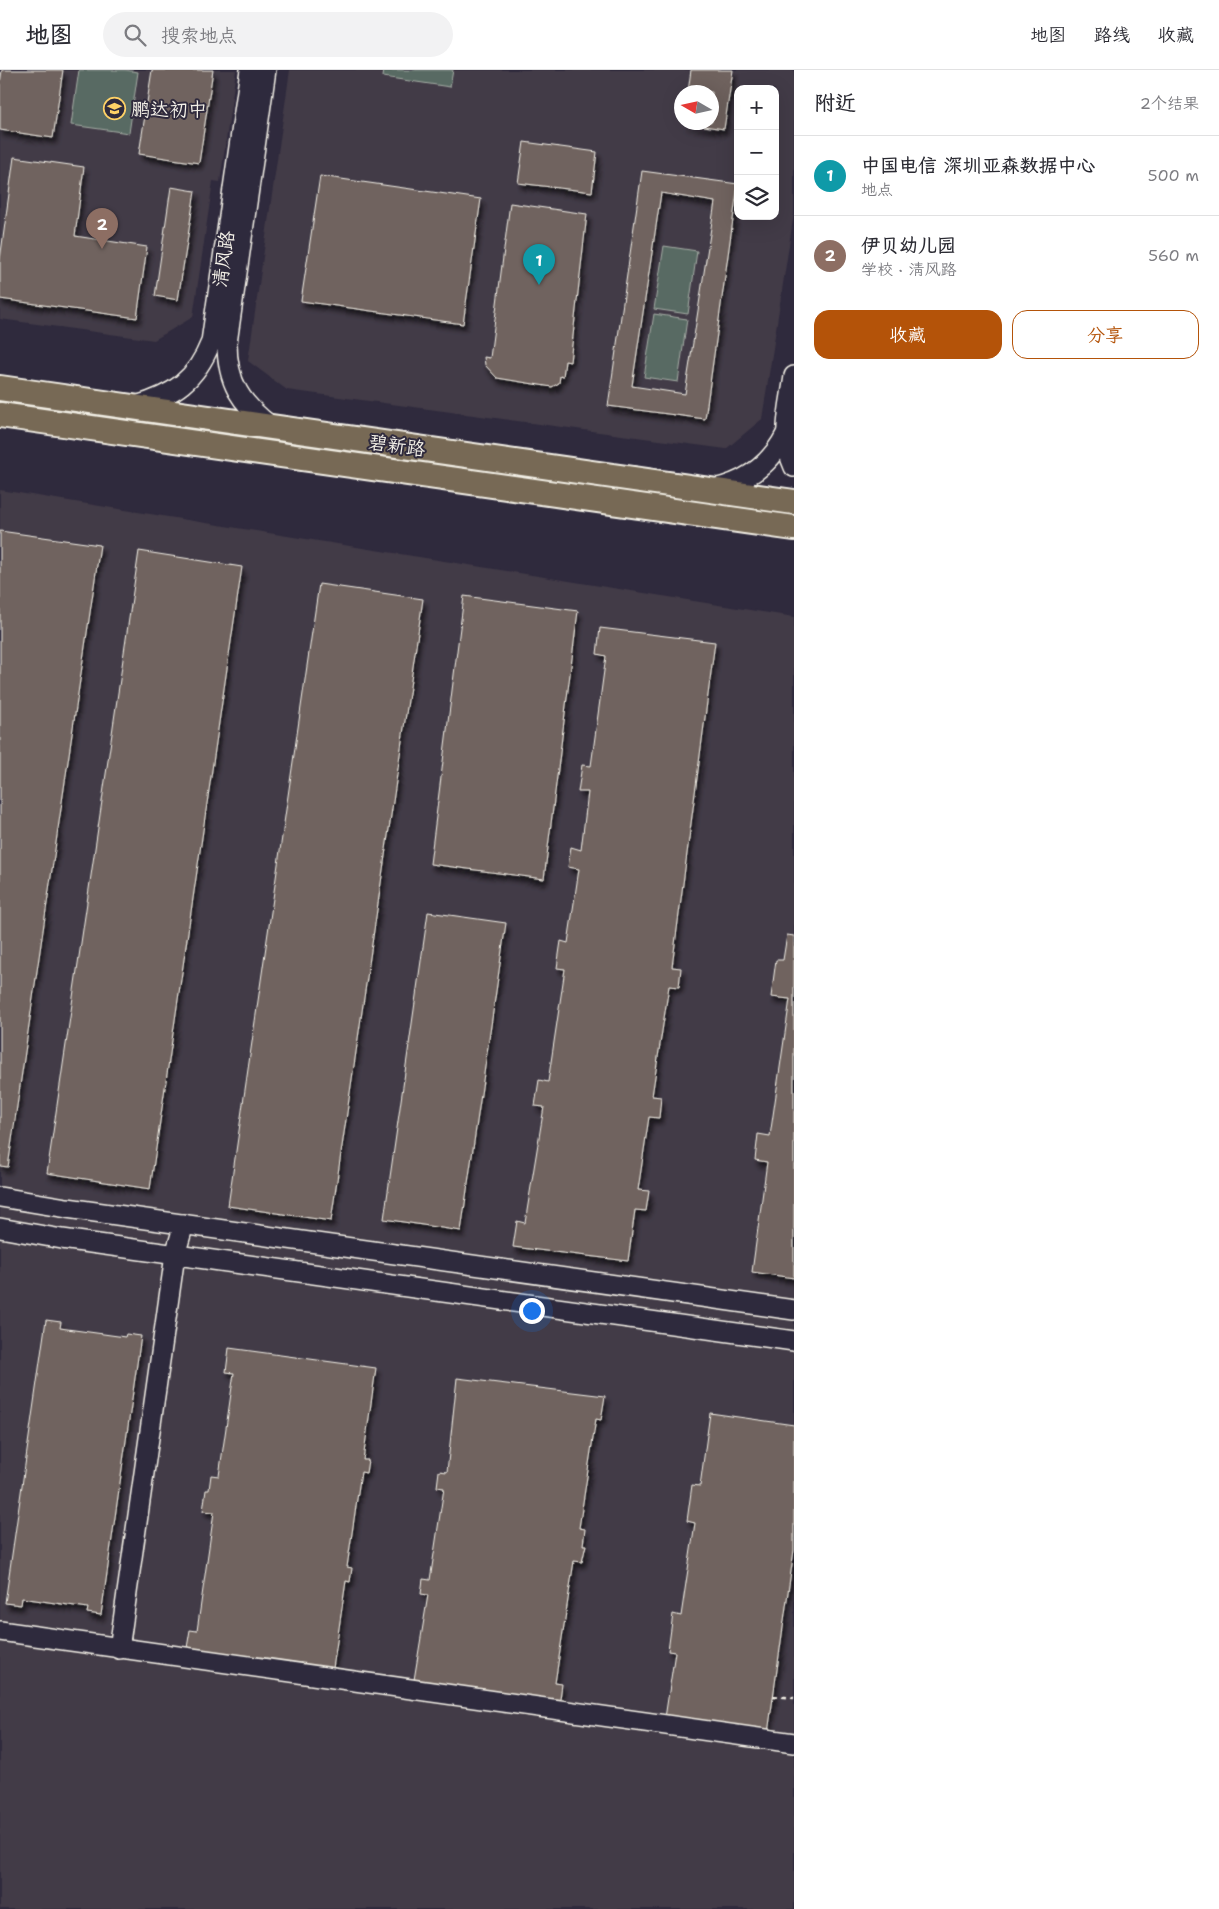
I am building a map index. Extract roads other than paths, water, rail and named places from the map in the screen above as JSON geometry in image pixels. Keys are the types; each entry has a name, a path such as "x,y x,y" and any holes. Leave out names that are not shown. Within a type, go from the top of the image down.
{"main road":[{"name":"碧新路","path":"0,388 794,502"},
{"name":"碧新路","path":"0,415 794,528"}],"street":[{"name":"清风路","path":"132,407 159,400 178,388 194,374 205,358 211,342 250,70"},
{"name":"清风路","path":"266,70 227,343 227,362 232,381 242,399 254,414 272,427"},
{"path":"794,376 786,434 788,451 794,467"},
{"path":"711,490 732,485 750,475 766,463 778,449 786,434"},
{"path":"0,1197 794,1310"},
{"path":"119,1649 175,1254 184,1224"},
{"path":"0,1228 794,1341"},
{"path":"0,1631 794,1743"}],"place":[{"name":"鹏达初中","path":"115,109"},
{"name":"伊贝幼儿园","path":"102,249"},
{"name":"中国电信 深圳亚森数据中心","path":"539,285"}]}
